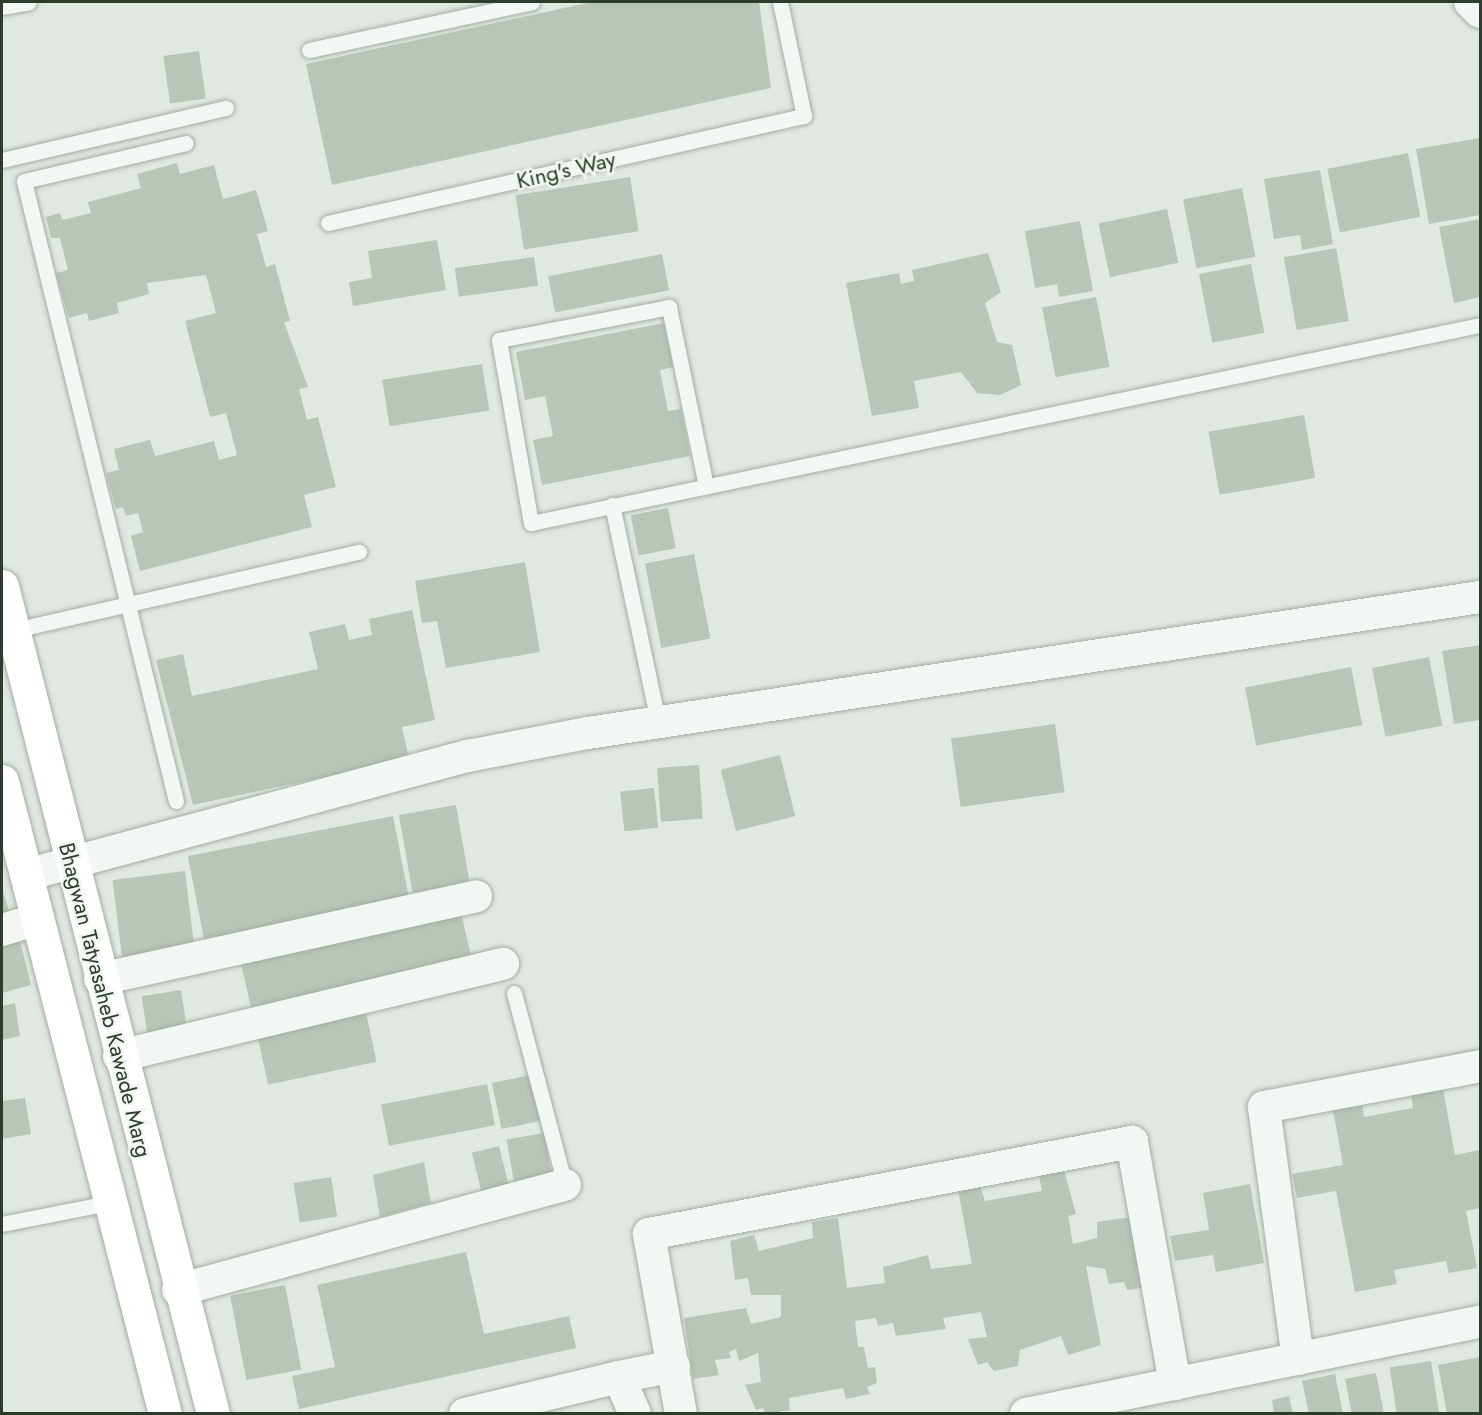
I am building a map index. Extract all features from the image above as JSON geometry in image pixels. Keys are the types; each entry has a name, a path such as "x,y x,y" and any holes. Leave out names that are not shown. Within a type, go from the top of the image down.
{"street":[{"path":"1470,2 1480,12"},
{"name":"Bhagwan Tatyasaheb Kawade Marg","path":"2,586 7,631 72,864 178,1290 213,1413"},
{"path":"26,875 468,756 658,721 1480,597"},
{"name":"Bhagwan Tatyasaheb Kawade Marg","path":"2,781 8,832 26,875 108,1203 165,1413"},
{"path":"100,979 476,896"},
{"path":"2,930 37,919"},
{"path":"119,1056 503,964"},
{"path":"1298,1359 1264,1107 1480,1066"},
{"path":"681,1413 649,1234 1132,1142 1175,1384"},
{"path":"178,1290 566,1185"},
{"path":"1026,1413 1480,1322"},
{"path":"1077,1413 1480,1337"},
{"path":"465,1413 674,1366"},
{"path":"619,1377 635,1413"}],"lane":[{"path":"2,7 29,2"},
{"path":"309,50 532,2"},
{"name":"King's Way","path":"328,223 804,116 780,2"},
{"path":"2,160 226,108"},
{"path":"176,801 24,181 186,143"},
{"path":"706,486 669,307 499,340 531,523 1480,325"},
{"path":"612,506 658,721"},
{"path":"7,631 130,606 359,552"},
{"path":"514,993 566,1185"},
{"path":"2,1224 108,1203"}],"building":[{"path":"592,2 759,2 771,88 332,185 306,64"},
{"path":"199,51 206,99 170,104 163,56"},
{"path":"1480,138 1480,215 1429,224 1416,149"},
{"path":"1408,153 1420,217 1340,232 1328,169"},
{"path":"177,163 180,174 214,165 223,199 256,190 268,231 257,234 266,267 275,264 290,321 284,322 308,387 299,389 307,420 318,417 336,487 304,495 312,527 140,571 131,536 143,532 138,513 126,516 123,507 116,509 106,473 119,470 114,449 150,440 155,456 214,441 219,460 237,455 226,413 210,417 185,321 216,313 206,275 147,283 149,294 117,303 119,313 89,321 87,313 69,318 56,273 68,270 60,238 51,238 46,217 60,213 62,220 91,213 88,202 141,188 137,174"},
{"path":"1320,170 1333,244 1302,250 1300,235 1274,239 1264,179"},
{"path":"630,177 639,231 524,249 515,195"},
{"path":"1242,188 1255,257 1196,268 1183,199"},
{"path":"1167,209 1178,263 1110,277 1099,224"},
{"path":"1480,219 1480,297 1454,303 1439,227"},
{"path":"1080,221 1093,291 1059,297 1057,284 1035,288 1025,231"},
{"path":"437,240 446,290 353,306 349,282 372,278 368,251"},
{"path":"1336,248 1349,321 1297,330 1284,257"},
{"path":"988,253 1001,292 985,303 997,342 1012,345 1021,385 1000,395 977,393 961,372 914,381 919,408 872,416 846,283 899,273 901,284 914,281 912,270"},
{"path":"662,254 669,290 555,312 548,276"},
{"path":"534,257 538,286 459,297 455,268"},
{"path":"1251,264 1264,333 1212,343 1199,274"},
{"path":"1096,297 1110,367 1056,377 1042,307"},
{"path":"664,323 673,367 660,370 668,411 681,409 690,456 542,485 533,440 553,436 545,396 525,400 516,352"},
{"path":"482,364 489,410 390,426 382,380"},
{"path":"1304,415 1315,478 1220,495 1208,432"},
{"path":"668,508 676,548 639,555 631,515"},
{"path":"694,554 710,638 661,648 645,564"},
{"path":"525,562 540,652 446,668 437,621 422,623 415,581"},
{"path":"412,610 435,720 402,727 409,759 193,805 156,660 183,654 192,696 318,669 309,632 345,624 349,640 372,635 369,619"},
{"path":"1480,645 1480,720 1454,724 1442,651"},
{"path":"1429,657 1442,726 1385,737 1372,668"},
{"path":"1351,667 1362,725 1256,746 1245,688"},
{"path":"1055,724 1065,792 961,807 951,739"},
{"path":"780,755 795,816 736,831 721,770"},
{"path":"699,765 703,819 661,822 657,768"},
{"path":"654,788 658,828 624,831 620,792"},
{"path":"456,805 470,883 413,893 399,815"},
{"path":"393,816 410,901 204,941 188,856"},
{"path":"185,871 195,952 123,961 113,880"},
{"path":"2,888 12,921 2,924"},
{"path":"460,908 473,965 253,1016 240,959"},
{"path":"20,941 31,985 2,993 2,946"},
{"path":"181,990 187,1030 148,1036 141,996"},
{"path":"15,1003 20,1036 2,1040 2,1006"},
{"path":"364,1003 376,1062 268,1085 255,1026"},
{"path":"530,1075 540,1121 502,1129 492,1083"},
{"path":"487,1084 495,1125 389,1146 381,1105"},
{"path":"1443,1089 1455,1155 1480,1150 1480,1208 1466,1211 1477,1268 1449,1273 1446,1261 1394,1270 1397,1284 1355,1292 1336,1191 1297,1198 1292,1174 1343,1165 1333,1110 1362,1105 1364,1117 1413,1108 1411,1094"},
{"path":"25,1098 31,1134 2,1139 2,1101"},
{"path":"544,1133 552,1177 514,1184 507,1140"},
{"path":"499,1146 509,1187 482,1194 472,1153"},
{"path":"424,1162 431,1203 380,1217 373,1175"},
{"path":"1064,1170 1076,1214 1068,1216 1073,1244 1097,1238 1097,1222 1132,1217 1148,1287 1127,1290 1124,1282 1109,1284 1105,1269 1086,1266 1101,1345 1068,1355 1061,1336 1020,1350 1018,1366 994,1371 987,1362 978,1365 968,1339 987,1337 981,1312 943,1318 946,1329 896,1336 893,1323 878,1326 876,1318 855,1321 858,1347 864,1347 868,1368 875,1367 877,1383 867,1387 870,1394 846,1399 843,1388 789,1398 790,1410 765,1414 763,1408 756,1410 745,1385 761,1382 758,1353 739,1361 736,1349 729,1352 731,1358 715,1360 719,1375 693,1379 684,1318 746,1308 751,1324 781,1317 781,1295 751,1295 748,1278 735,1280 730,1241 754,1235 759,1251 813,1238 812,1222 838,1218 847,1288 885,1283 883,1267 928,1255 931,1269 972,1264 958,1190 980,1185 985,1201 1042,1191 1038,1171"},
{"path":"331,1177 337,1217 300,1222 293,1183"},
{"path":"1250,1184 1264,1263 1216,1272 1213,1255 1175,1261 1170,1236 1209,1230 1203,1193"},
{"path":"466,1252 484,1334 569,1316 576,1348 299,1409 292,1376 335,1367 317,1285"},
{"path":"285,1285 301,1369 246,1380 230,1296"},
{"path":"1480,1357 1480,1414 1447,1414 1438,1365"},
{"path":"1431,1361 1439,1414 1397,1414 1390,1368"},
{"path":"1376,1373 1384,1414 1352,1414 1345,1379"},
{"path":"1335,1374 1343,1414 1309,1414 1302,1381"},
{"path":"1289,1396 1293,1414 1274,1414 1272,1400"}]}
